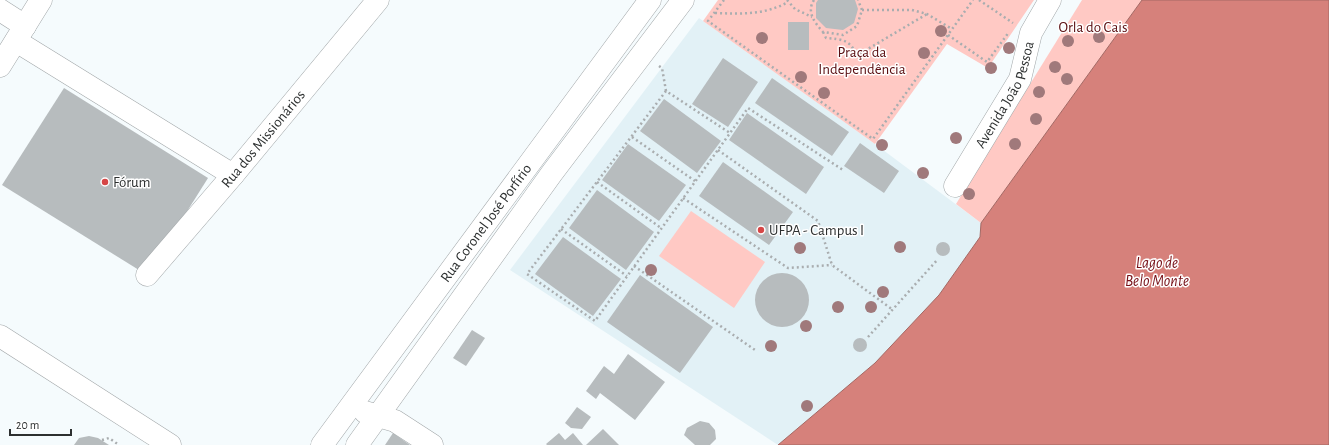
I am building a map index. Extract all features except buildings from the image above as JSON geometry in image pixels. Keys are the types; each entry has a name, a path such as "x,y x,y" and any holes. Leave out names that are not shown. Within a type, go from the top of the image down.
{"street":[{"path":"0,6 4,0"},
{"path":"0,66 41,0"},
{"name":"Rua dos Missionários","path":"147,275 233,175 378,0"},
{"name":"Rua Coronel José Porfírio","path":"322,445 650,0"},
{"name":"Rua Coronel José Porfírio","path":"357,445 380,416 552,173 683,0"},
{"name":"Avenida João Pessoa","path":"955,186 1020,79 1031,33 1050,0"},
{"path":"0,10 20,33 233,175"},
{"path":"532,160 552,173"},
{"path":"0,336 170,445"},
{"path":"351,407 396,421 432,445"}],"path":[{"path":"724,0 708,21 873,139 973,0"},
{"path":"814,0 812,19 826,38 841,38 854,48 856,56 927,14"},
{"path":"823,32 843,35 857,26 862,10 858,0"},
{"path":"979,0 1014,24"},
{"path":"715,12 763,12 778,8 788,1 795,9 812,17"},
{"path":"862,10 912,10 927,14 952,29"},
{"path":"948,35 987,62"},
{"path":"659,66 662,68 666,91 527,274 595,321 748,108 843,170"},
{"path":"666,91 730,133"},
{"path":"632,137 695,181"},
{"path":"718,150 818,221 832,265 893,310"},
{"path":"597,182 661,228"},
{"path":"683,198 788,268 832,265"},
{"path":"561,229 627,276"},
{"path":"868,337 938,259"},
{"path":"634,266 755,350"},
{"path":"102,440 109,438 119,445"}],"shaded area":[{"name":"UFPA - Campus I","path":"699,18 875,144 981,223 980,237 939,295 875,363 778,445 510,270"}],"green space":[{"name":"Praça da Independência","path":"718,0 1034,0 988,68 947,44 875,144 703,21"},
{"name":"Orla do Cais","path":"1082,0 1142,0 981,223 956,204"},
{"path":"691,211 765,262 734,308 659,256"}],"water":[{"name":"Lago de Belo Monte","path":"1142,0 1329,0 1329,445 778,445 875,363 939,295 980,237 981,223"}],"place":[{"name":"Fórum","path":"105,182"},
{"name":"UFPA - Campus I","path":"761,230"}]}
